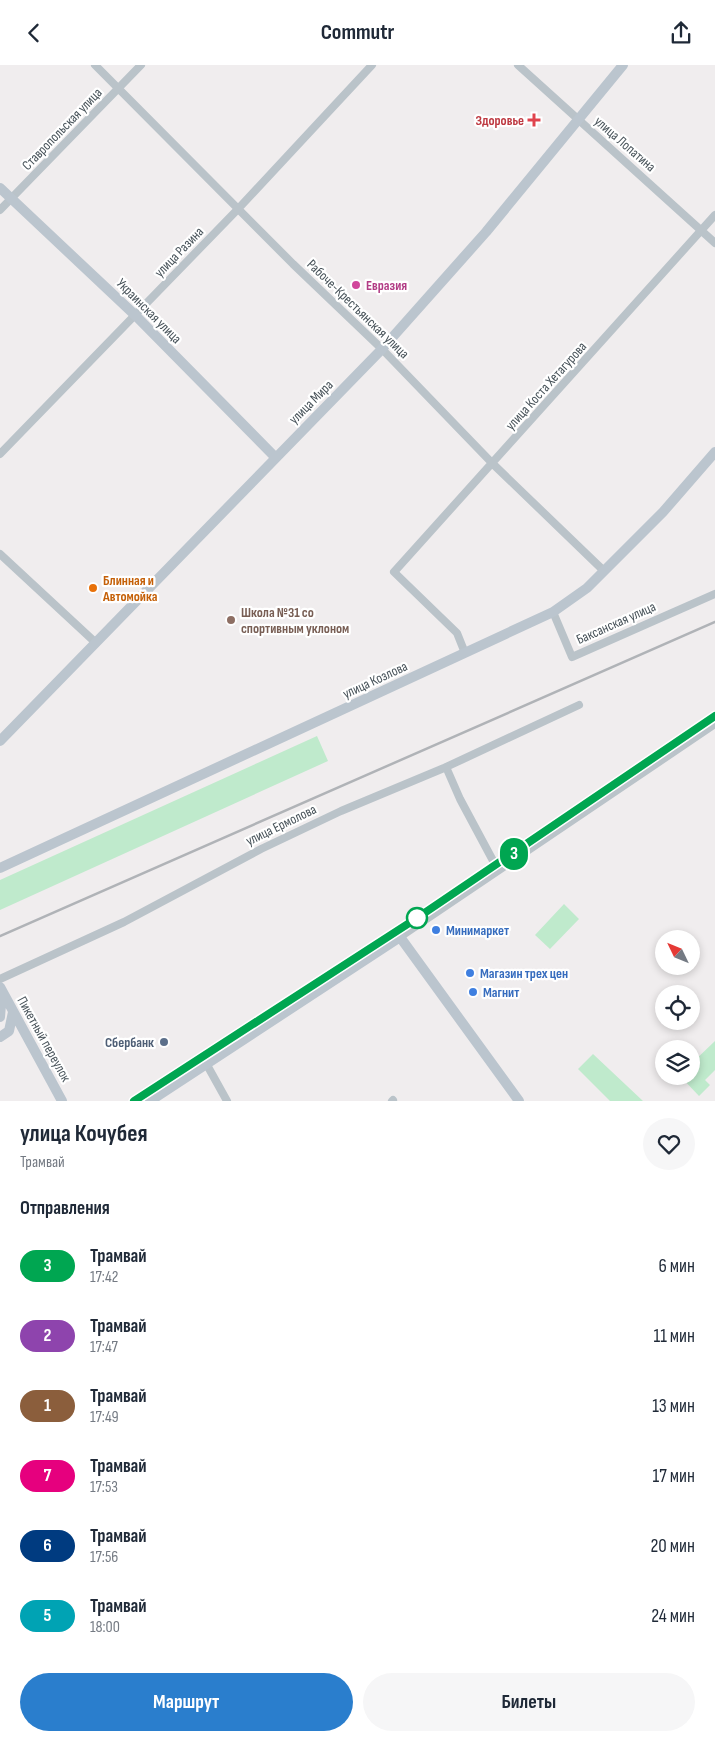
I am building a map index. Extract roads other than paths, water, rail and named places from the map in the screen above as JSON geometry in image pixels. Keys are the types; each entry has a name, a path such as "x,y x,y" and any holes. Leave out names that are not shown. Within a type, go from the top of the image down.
{"street":[{"name":"Рабоче-Крестьянская улица","path":"95,65 238,209 382,349 493,464 604,571"},
{"name":"Ставропольская улица","path":"0,211 141,65"},
{"name":"улица Разина","path":"0,454 238,209 372,65"},
{"name":"улица Лопатина","path":"518,65 715,243"},
{"name":"улица Мира","path":"0,741 382,349 486,232 623,65"},
{"name":"Украинская улица","path":"0,188 135,315 275,457"},
{"name":"улица Коста Хетагурова","path":"465,653 457,633 394,573 715,215"},
{"name":"улица Козлова","path":"0,867 553,612 573,600 604,571 663,512 715,452"},
{"path":"0,554 96,643"},
{"name":"Баксанская улица","path":"553,612 572,657 715,594"},
{"name":"улица Ермолова","path":"0,979 124,922 261,849 341,811 446,767 579,705"},
{"path":"150,1101 400,937 715,724"},
{"path":"446,767 460,799 498,870"},
{"path":"400,937 519,1101"},
{"path":"0,1017 1,989"},
{"name":"Пикетный переулок","path":"1,989 62,1101"},
{"path":"0,1037 9,1031 14,1011"},
{"path":"207,1065 227,1101"}],"tram line":[{"path":"134,1101 417,918 715,716"},
{"name":"3","path":"134,1101 496,866 715,716"}],"railway":[{"path":"0,936 715,622"}],"place":[{"name":"Здоровье","path":"534,120"},
{"name":"Евразия","path":"356,285"},
{"name":"Блинная и Автомойка","path":"93,588"},
{"name":"Школа №31 со спортивным уклоном","path":"231,620"},
{"name":"Минимаркет","path":"436,930"},
{"name":"Магазин трех цен","path":"470,973"},
{"name":"Магнит","path":"473,992"},
{"name":"Сбербанк","path":"164,1042"}]}
